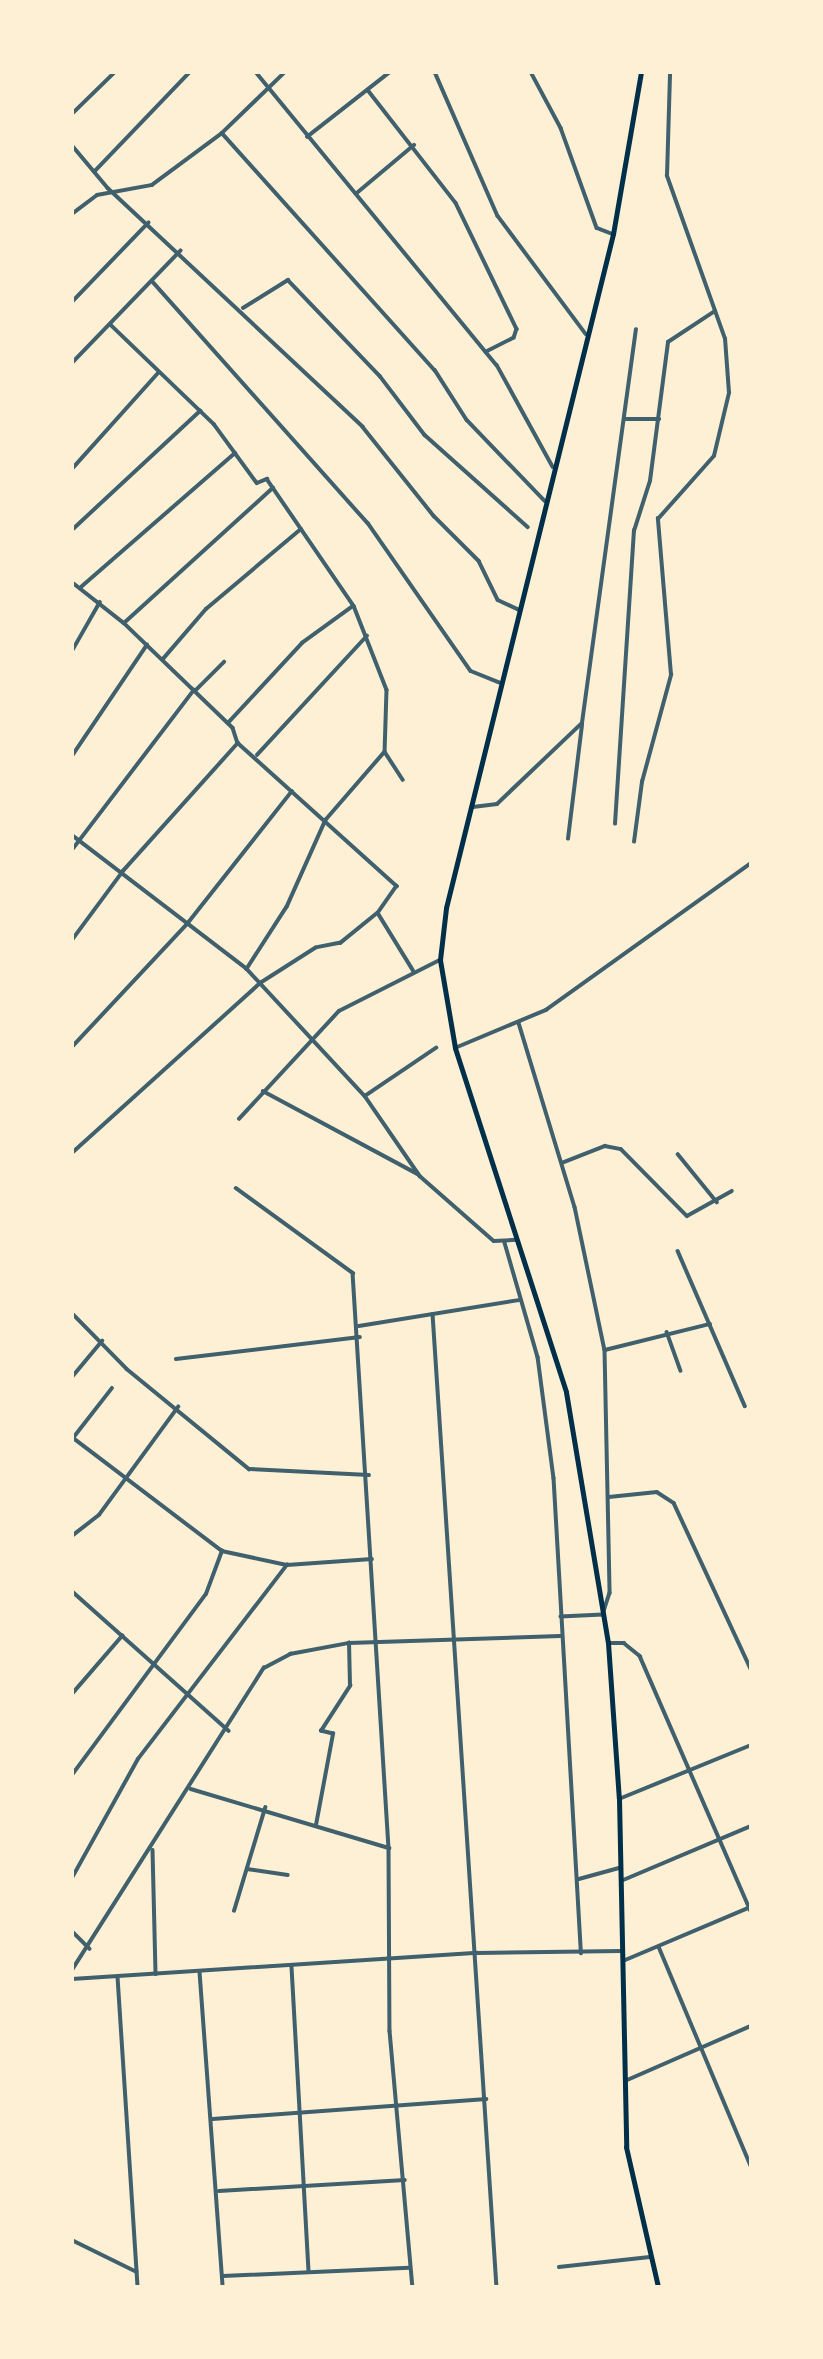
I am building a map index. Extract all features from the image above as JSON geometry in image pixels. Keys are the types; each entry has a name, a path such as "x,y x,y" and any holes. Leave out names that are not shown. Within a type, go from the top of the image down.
{"highway":[{"path":"641,72 613,234 501,683 440,960 455,1048 566,1392 608,1643 619,1799 623,2082 630,2175 649,2257 659,2287"}],"street":[{"path":"72,114 115,72"},
{"path":"95,171 190,72"},
{"path":"256,72 307,137 358,192 486,352 518,396 541,455 553,467"},
{"path":"72,214 89,199 152,185 222,133 285,72"},
{"path":"307,137 390,72"},
{"path":"435,72 498,216 586,334"},
{"path":"531,72 561,128 597,228 613,234"},
{"path":"634,842 642,782 671,675 658,519 714,456 729,393 727,351 667,176 670,72"},
{"path":"368,90 414,145 456,203 517,328 514,338 486,352"},
{"path":"222,133 435,370 467,420 545,501"},
{"path":"72,145 113,193 242,308 363,426 434,516 479,561 498,600 519,610"},
{"path":"358,192 414,145"},
{"path":"72,302 149,223"},
{"path":"72,363 180,251"},
{"path":"242,308 288,280 380,376 425,435 528,527"},
{"path":"153,282 368,523 471,671 501,683"},
{"path":"615,824 634,531 659,419 668,342 715,311"},
{"path":"111,325 200,411 257,482 267,479 354,606 368,635 387,690 385,752 403,780"},
{"path":"568,839 636,330"},
{"path":"72,469 158,373"},
{"path":"72,530 200,411"},
{"path":"626,419 659,419"},
{"path":"81,587 235,453"},
{"path":"124,623 273,487"},
{"path":"162,659 206,609 301,529"},
{"path":"72,582 124,623 194,690 228,723 238,743 257,755 292,791 391,877 394,894 378,913 341,943 316,948 261,984 72,1154"},
{"path":"72,651 100,602"},
{"path":"228,723 302,643 354,606"},
{"path":"257,755 368,635"},
{"path":"72,756 147,645"},
{"path":"72,850 194,690 224,662"},
{"path":"473,807 497,804 582,723"},
{"path":"72,940 123,871 238,743"},
{"path":"247,969 287,907 326,820 385,752"},
{"path":"72,1047 187,924 292,791"},
{"path":"72,835 123,871 247,969 306,1039 365,1096 420,1176"},
{"path":"455,1048 519,1023 751,863"},
{"path":"378,913 413,970"},
{"path":"239,1119 306,1039 363,995 440,960"},
{"path":"519,1023 562,1163 605,1349 610,1593 603,1615 561,1617"},
{"path":"365,1096 436,1048"},
{"path":"263,1091 420,1176 455,1200 490,1238 505,1243 517,1240"},
{"path":"562,1163 605,1146 621,1149 687,1216 718,1202 732,1191"},
{"path":"678,1154 718,1202"},
{"path":"236,1188 352,1271 360,1337 369,1475 389,1848 391,1959 399,2107 413,2287"},
{"path":"505,1243 544,1394 579,1879 580,1953"},
{"path":"678,1251 745,1406"},
{"path":"359,1326 520,1300"},
{"path":"72,1313 178,1408 261,1474 369,1475"},
{"path":"433,1314 497,2287"},
{"path":"605,1349 667,1332 710,1324"},
{"path":"667,1332 681,1371"},
{"path":"176,1359 360,1337"},
{"path":"72,1377 102,1341"},
{"path":"112,1388 72,1437 222,1551 287,1565 372,1559"},
{"path":"72,1536 84,1521 90,1525 178,1408"},
{"path":"610,1497 657,1492 674,1503 751,1669"},
{"path":"72,1775 206,1594 222,1551"},
{"path":"72,1878 138,1759 287,1565"},
{"path":"72,1591 229,1731"},
{"path":"72,1694 122,1636"},
{"path":"72,1970 90,1949 229,1731 264,1668 290,1654 349,1643 561,1636"},
{"path":"316,1825 333,1734 321,1731 350,1686 349,1643"},
{"path":"608,1643 624,1643 640,1656 687,1772 751,1909 621,1962"},
{"path":"619,1799 751,1745"},
{"path":"191,1789 265,1808 389,1848"},
{"path":"234,1911 265,1808"},
{"path":"620,1881 751,1826"},
{"path":"153,1850 156,1974"},
{"path":"247,1868 288,1875"},
{"path":"579,1879 619,1868"},
{"path":"72,1931 90,1949"},
{"path":"659,1947 751,2166"},
{"path":"72,1979 292,1967 477,1953 621,1951"},
{"path":"292,1967 309,2272"},
{"path":"200,1971 219,2191 223,2287"},
{"path":"118,1977 138,2287"},
{"path":"623,2082 751,2026"},
{"path":"213,2119 486,2099"},
{"path":"219,2191 405,2180"},
{"path":"72,2240 136,2272"},
{"path":"559,2267 649,2257"},
{"path":"223,2276 410,2268"}]}
